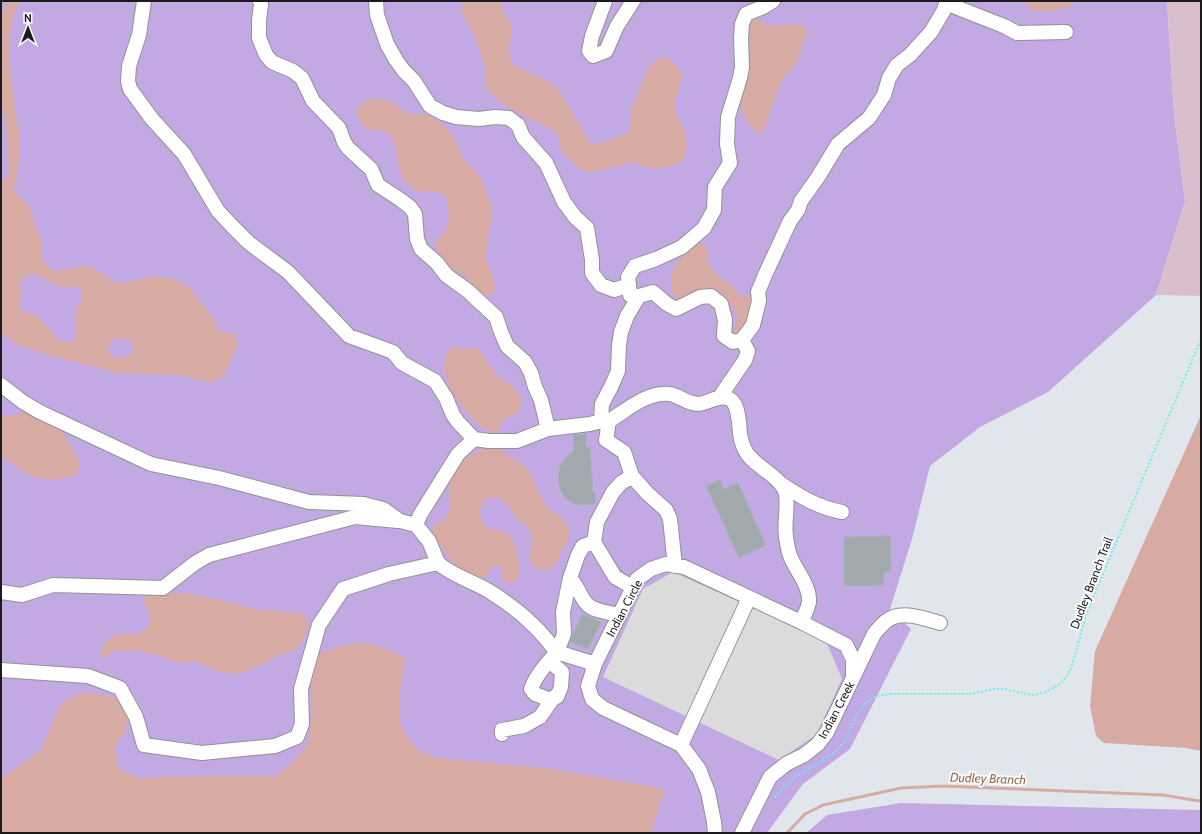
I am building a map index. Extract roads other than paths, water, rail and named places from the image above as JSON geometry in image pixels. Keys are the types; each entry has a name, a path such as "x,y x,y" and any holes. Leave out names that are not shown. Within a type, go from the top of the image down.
{"lane":[{"path":"144,1 139,35 129,66 128,81 130,89 152,119 184,154 218,211 249,243 288,272 349,336 393,352 402,363 435,381 446,398 453,415 474,439 517,441 548,429 605,421 641,401 658,394 670,394 698,404 719,398 728,398 734,402 738,415 741,439 746,452 754,461 780,483 796,494 829,510 842,512"},
{"path":"260,1 261,5 258,38 266,55 272,62 293,70 302,78 313,101 340,128 344,142 348,148 372,169 378,185 410,207 415,214 417,239 421,248 446,275 468,291 496,317 507,346 525,362 531,373 541,400 548,429"},
{"path":"376,1 377,15 387,44 400,66 414,81 430,106 443,113 456,117 479,119 495,117 509,118 518,125 523,137 546,163 564,202 575,217 587,228 592,260 592,273 600,285 614,290 629,285"},
{"path":"604,1 592,36 589,51 593,56 606,51 617,26 633,1"},
{"path":"774,1 746,14 742,24 742,67 728,117 727,144 730,163 715,187 714,210 704,228 682,247 656,260 635,266 628,277 630,295 639,296 652,292 676,309 700,297 711,296 721,304 725,320 724,336 733,342 742,340 753,325 759,301 758,292 790,221 798,210 801,201 838,144 868,118 884,95 889,78 897,65 910,55 931,32 947,2 1017,33 1066,32"},
{"path":"639,296 627,316 621,332 618,371 602,404 606,440 624,452 632,476 647,493 666,510 670,519 675,566"},
{"path":"719,398 745,360 748,351 742,340"},
{"path":"1,385 23,402 40,412 151,464 219,478 309,502 364,504 383,509 400,521"},
{"path":"416,525 420,515 458,454 474,439"},
{"path":"632,476 621,483 613,492 597,522 594,542 615,577 632,587"},
{"path":"780,483 786,494 786,536 790,556 808,594 809,604 802,622"},
{"path":"1,592 22,595 53,585 163,588 209,554 355,516 400,521 416,525 429,541 438,563 513,607 533,625 555,655 595,664"},
{"path":"554,697 548,699 535,694 531,689 533,682 555,655 564,634 563,612 570,578 578,555 583,546 594,542"},
{"path":"1,670 88,676 120,688 136,717 144,745 202,753 275,746 297,737 302,724 301,690 319,625 343,589 389,574 438,563"},
{"name":"Indian Circle","path":"715,833 710,800 704,780 699,768 681,745 603,708 592,699 588,686 595,664 637,579 651,569 666,564 684,567 802,622 846,645 853,659 853,678"},
{"path":"570,578 575,583 588,605 619,615"},
{"path":"681,745 749,598"},
{"name":"Indian Creek","path":"742,833 770,777 786,764 804,755 818,744 826,732 874,634 886,621 900,616 920,617 940,623"},
{"path":"502,734 502,730 524,726 540,717 554,697 556,697 561,687 562,672 554,665 555,655"}],"waterway":[{"name":"Dudley Branch","path":"787,833 805,814 823,805 901,788 943,786 1163,795 1199,801 1201,800"}]}
